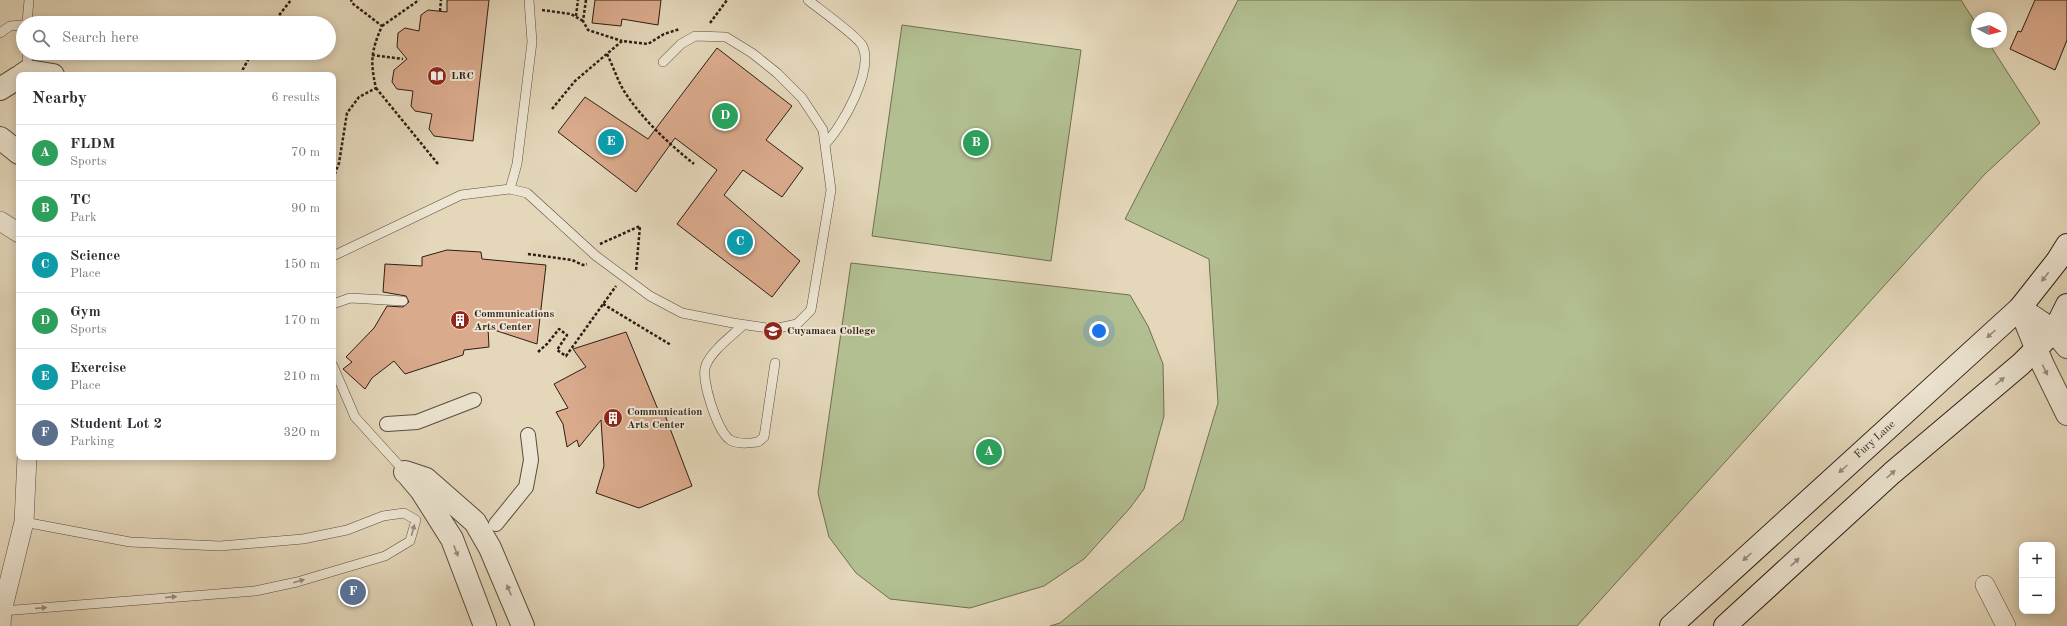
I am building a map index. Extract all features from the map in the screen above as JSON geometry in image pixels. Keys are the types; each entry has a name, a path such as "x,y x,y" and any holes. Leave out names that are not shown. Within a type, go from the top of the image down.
{"main road":[{"path":"24,69 38,72"},
{"path":"0,89 16,76"},
{"path":"0,138 16,151"},
{"name":"Fury Lane","path":"1671,626 2020,308 2057,261 2067,245"},
{"path":"2061,339 2067,305"},
{"path":"2020,308 2061,339"},
{"path":"2020,308 2036,349 2067,414"},
{"path":"1725,626 1892,473 2021,364 2036,349 2061,339"},
{"path":"405,472 421,490 452,539 485,626"},
{"path":"405,472 426,479 475,522 490,548 523,626"}],"street":[{"path":"0,221 16,231"},
{"path":"387,424 417,422 474,400"},
{"path":"496,524 526,487 532,460 528,435"},
{"path":"1,618 24,522 27,460"},
{"path":"1985,585 2006,626"}],"lane":[{"path":"28,16 29,0"},
{"path":"808,0 862,45 866,64 854,98 835,133 825,144"},
{"path":"510,189 517,164 531,49 530,4"},
{"path":"0,33 10,26 16,26"},
{"path":"336,255 461,195 510,189 527,193 589,249 623,276 650,296 682,313 743,325 774,329 796,324 811,310 831,190 822,130 802,98 777,73 752,53 726,36 695,36 681,44 663,62"},
{"path":"336,303 350,298 403,301"},
{"path":"743,325 711,356 705,367 704,382 720,429 729,440 745,443 758,442 764,437 775,363"},
{"path":"336,373 355,418 405,472"},
{"path":"1,618 255,591 297,582 385,556 410,541 416,520 404,513 390,515 347,530 303,538 220,546 130,542 24,522"}],"path":[{"path":"278,16 291,0"},
{"path":"351,0 382,26"},
{"path":"418,0 382,26 373,46 372,70 376,88 438,164"},
{"path":"440,11 441,0"},
{"path":"576,16 578,0"},
{"path":"583,21 586,0"},
{"path":"708,36 710,24 727,0"},
{"path":"530,4 576,16 583,21 588,30 622,41 648,44 664,34 686,27"},
{"path":"704,24 710,24"},
{"path":"552,109 575,81 622,41"},
{"path":"607,54 624,91 668,144 694,164"},
{"path":"372,55 403,59"},
{"path":"242,72 248,60"},
{"path":"336,171 339,163 347,113 359,96 376,88"},
{"path":"589,249 640,226 636,272 637,286"},
{"path":"528,254 572,260 583,265 589,264"},
{"path":"538,352 547,344 559,328 567,335 558,350 566,356 623,276"},
{"path":"610,282 616,286"},
{"path":"604,304 671,345"}],"green space":[{"path":"1238,0 1961,0 1971,16 1971,48 1992,48 2040,123 1985,174 1577,626 1050,626 1060,623 1183,520 1218,403 1209,259 1125,219"},
{"path":"902,25 1081,50 1051,261 872,236"},
{"path":"851,263 1130,295 1148,326 1163,364 1164,416 1144,489 1130,508 1084,559 1044,586 970,608 890,599 856,573 829,537 818,493"}],"building":[{"name":"LRC","path":"447,0 489,0 473,141 434,136 429,129 432,114 415,111 411,106 413,91 397,89 392,82 394,70 407,59 397,47 398,33 405,28 419,31 421,15 428,10 447,12"},
{"path":"595,0 661,0 658,25 622,19 621,26 592,23"},
{"path":"2035,0 2067,0 2067,40 2055,70 2010,49 2018,31 2021,32"},
{"path":"717,48 792,106 766,140 803,168 782,197 743,170 724,195 800,261 772,297 677,224 717,170 675,138 636,192 558,132 585,97 648,139"},
{"name":"Communications Arts Center","path":"447,250 481,252 482,259 546,265 537,344 488,328 489,347 464,350 463,355 405,374 394,361 372,378 365,389 343,369 352,362 346,357 374,328 387,306 403,307 409,302 406,296 383,292 385,264 422,266 422,257"},
{"name":"Communication Arts Center","path":"626,332 659,412 663,410 692,486 639,508 596,493 604,466 601,420 579,447 577,440 567,447 563,424 556,412 568,408 554,384 586,367 573,349"}],"place":[{"name":"LRC","path":"437,76"},
{"name":"Gym","path":"725,116"},
{"name":"Exercise","path":"611,142"},
{"name":"TC","path":"976,143"},
{"name":"Science","path":"740,242"},
{"name":"Communications Arts Center","path":"460,320"},
{"name":"Cuyamaca College","path":"773,331"},
{"name":"Communication Arts Center","path":"613,418"},
{"name":"FLDM","path":"989,452"},
{"name":"Student Lot 2","path":"353,592"}]}
